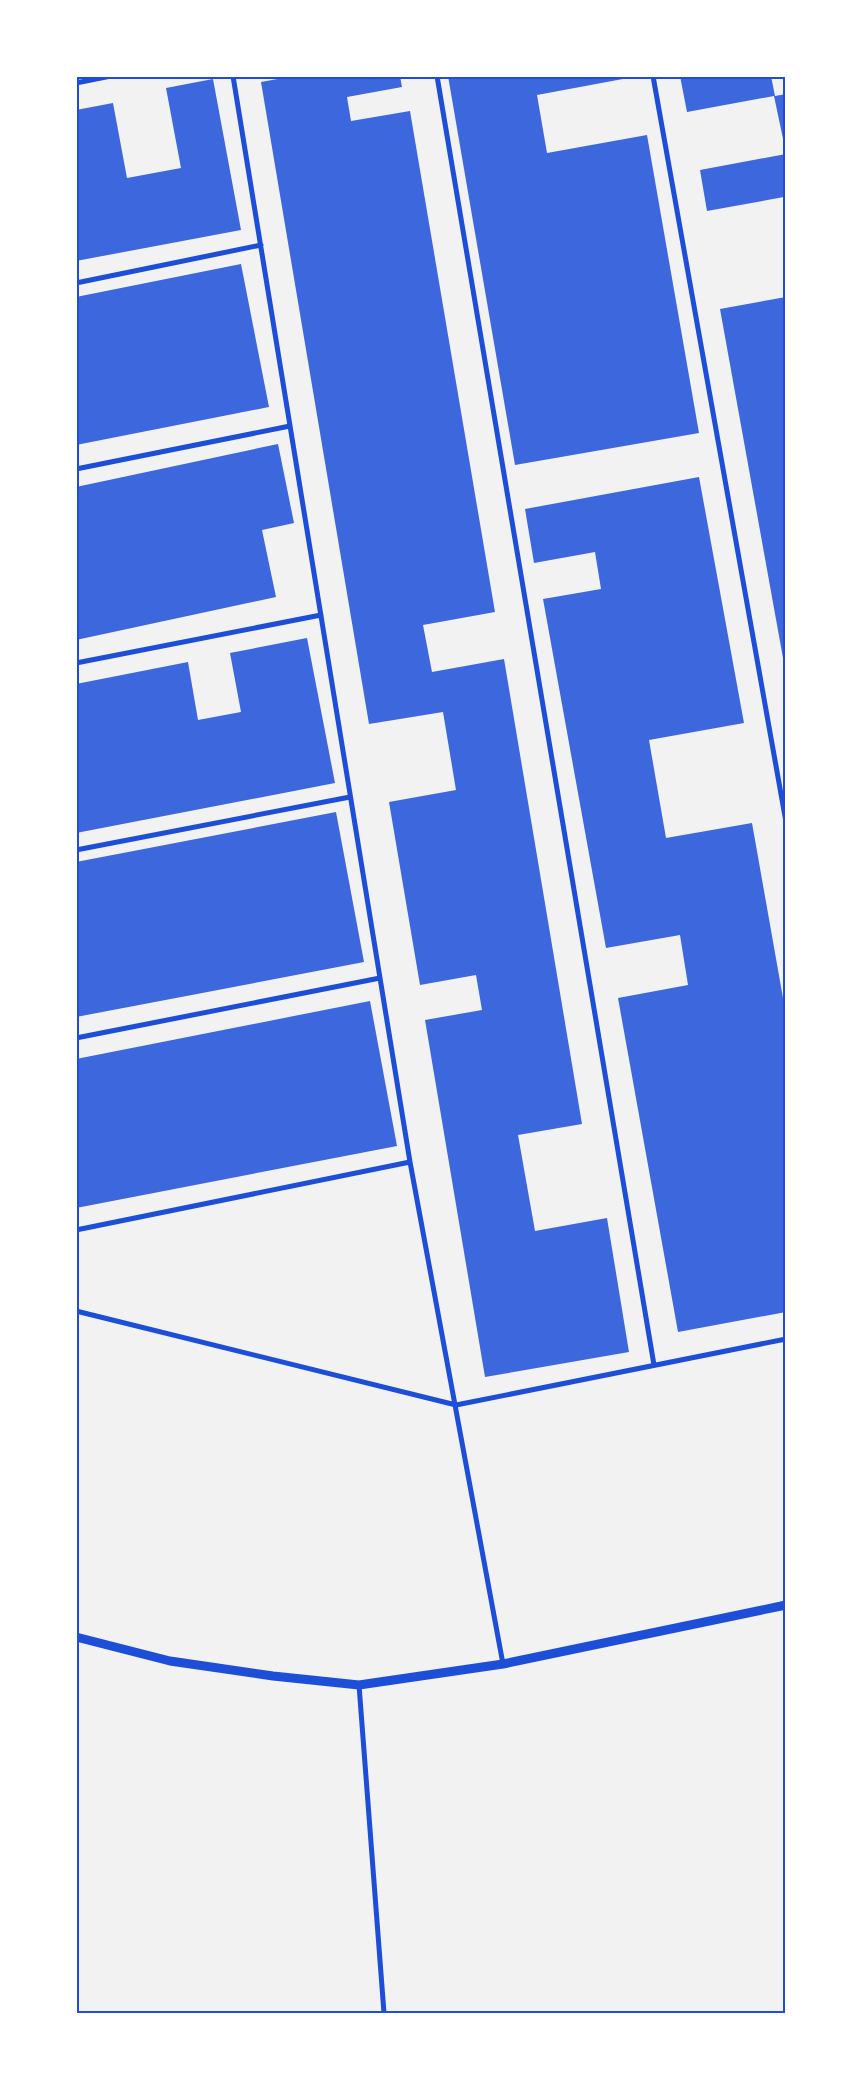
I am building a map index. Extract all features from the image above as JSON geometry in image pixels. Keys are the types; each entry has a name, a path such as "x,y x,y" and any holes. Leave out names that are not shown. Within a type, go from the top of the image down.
{"street":[{"path":"76,83 111,76"},
{"path":"233,76 410,1162 503,1664"},
{"path":"437,76 654,1365"},
{"path":"654,76 786,822"},
{"path":"76,283 261,245"},
{"path":"76,469 290,426"},
{"path":"76,663 321,615"},
{"path":"76,850 350,796"},
{"path":"76,1038 380,978"},
{"path":"76,1230 410,1162"},
{"path":"76,1311 456,1405 786,1339"},
{"path":"76,1637 170,1661 273,1676 359,1685 503,1664 786,1605"},
{"path":"359,1685 384,2013"}],"building":[{"path":"294,76 400,76 402,87 347,97 351,121 410,111 495,612 423,625 432,672 504,659 582,1124 518,1135 535,1231 607,1218 629,1352 485,1377 425,1020 482,1010 476,975 420,985 389,802 456,790 443,712 369,724 261,82"},
{"path":"448,76 639,76 537,95 547,153 647,135 699,433 515,465"},
{"path":"680,76 771,76 775,96 786,94 786,153 774,96 687,112"},
{"path":"213,79 241,230 76,261 76,110 113,103 127,178 181,168 166,88"},
{"path":"786,154 786,200 784,197 707,211 700,170"},
{"path":"241,264 269,407 76,445 76,297"},
{"path":"786,297 786,658 783,658 720,309"},
{"path":"278,444 294,523 262,530 276,597 76,640 76,487"},
{"path":"699,477 744,723 649,740 666,838 752,823 786,1015 786,1312 678,1332 618,998 688,985 680,935 606,948 543,599 601,589 595,552 534,563 525,509"},
{"path":"307,638 335,783 76,833 76,684 188,662 198,720 241,712 230,653"},
{"path":"336,812 364,962 76,1017 76,862"},
{"path":"370,1001 397,1146 76,1208 76,1059"}]}
